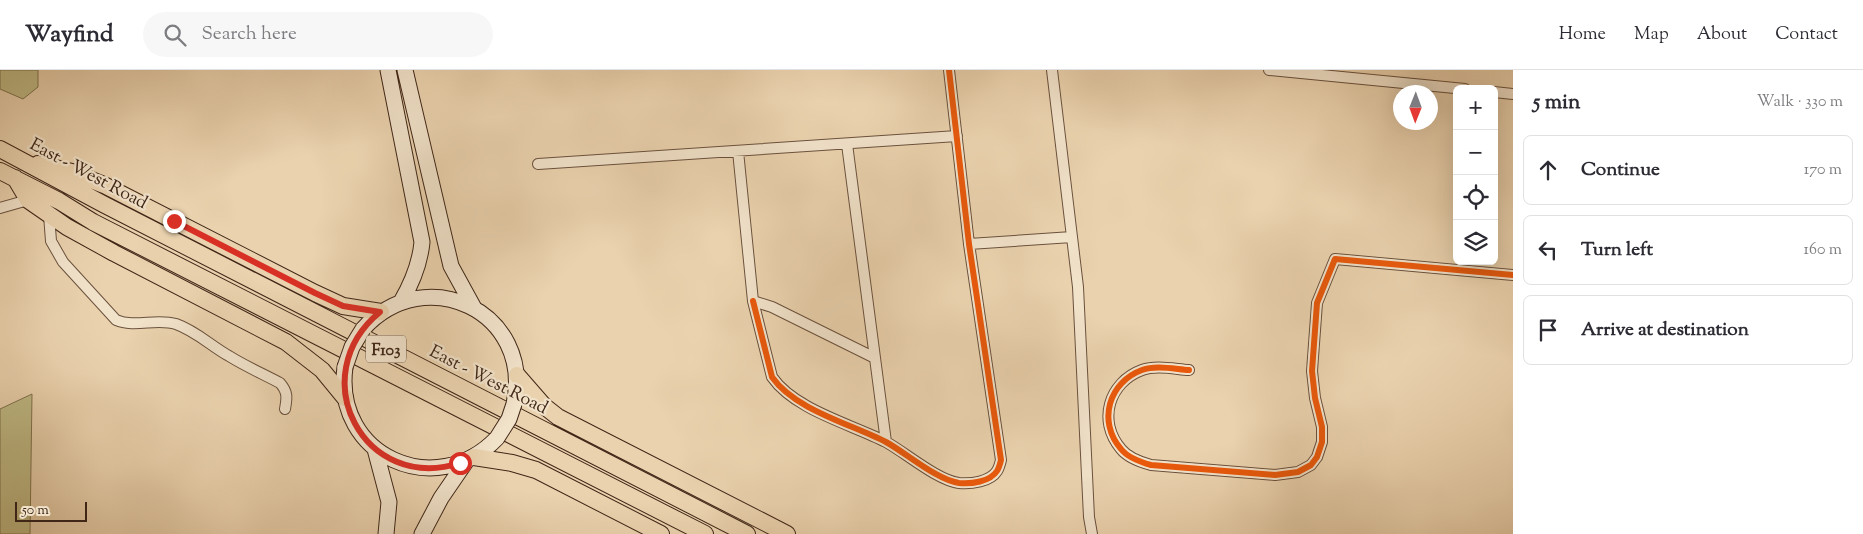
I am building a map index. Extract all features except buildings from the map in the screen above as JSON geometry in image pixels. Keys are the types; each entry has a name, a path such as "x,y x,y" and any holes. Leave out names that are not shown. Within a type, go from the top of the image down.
{"main road":[{"path":"388,70 422,242 420,258 409,288 401,302"},
{"path":"405,70 451,266 474,308"},
{"name":"East - West Road","path":"0,149 105,205 747,534"},
{"path":"26,163 50,166 72,172 104,185 343,306 380,312"},
{"name":"F103","path":"0,171 59,201 93,222 705,534"},
{"path":"15,178 28,200 49,215 114,253 286,342 322,370 345,398"},
{"path":"422,534 441,498 471,459 497,438 509,419 514,404 517,375 512,353 501,333 492,322 474,308 453,299 438,297 423,297 401,302 380,312 363,329 352,347 346,367 344,382 345,398 356,426 375,449 394,461 423,468 446,467 471,459 512,463 536,470 662,534"},
{"path":"517,375 544,406 558,417 787,534"},
{"path":"375,449 389,502 386,534"}],"street":[{"path":"738,151 753,301 772,377 778,385 812,409 886,442 942,477 958,482 983,482 997,472 1001,460 969,244 949,70"},
{"path":"1052,70 1078,287 1089,517 1092,534"},
{"path":"1269,70 1453,88"},
{"path":"1498,92 1513,94"},
{"path":"538,164 957,136"},
{"path":"847,144 886,442"},
{"path":"0,208 28,200"},
{"path":"49,215 52,241 63,262 116,320 124,324 161,321 177,324 199,335 228,356 280,383 288,397 285,409"},
{"path":"969,244 1072,237"},
{"path":"1189,370 1161,367 1144,369 1129,376 1117,388 1110,403 1108,420 1112,436 1121,450 1135,460 1151,465 1275,475 1298,472 1310,466 1317,457 1322,442 1322,428 1313,380 1313,350 1317,302 1335,259 1513,276"},
{"path":"753,301 772,307 875,358"}],"shaded area":[{"path":"0,70 38,70 38,87 23,99 0,89"},
{"path":"32,394 30,534 0,534 0,409"}],"cycle path":[{"path":"753,301 772,377 782,389 795,399 824,415 886,442 932,472 950,481 974,483 994,475 1001,460 969,244 949,70"},
{"path":"1189,370 1147,369 1121,383 1110,404 1108,415 1114,438 1127,455 1151,465 1275,475 1298,472 1311,465 1317,457 1322,442 1322,427 1315,398 1312,371 1317,303 1335,259 1513,275"}],"route":[{"path":"174,221 343,306 380,312 359,334 347,360 344,374 344,390 352,419 370,444 394,461 408,466 431,469 460,463"}]}
